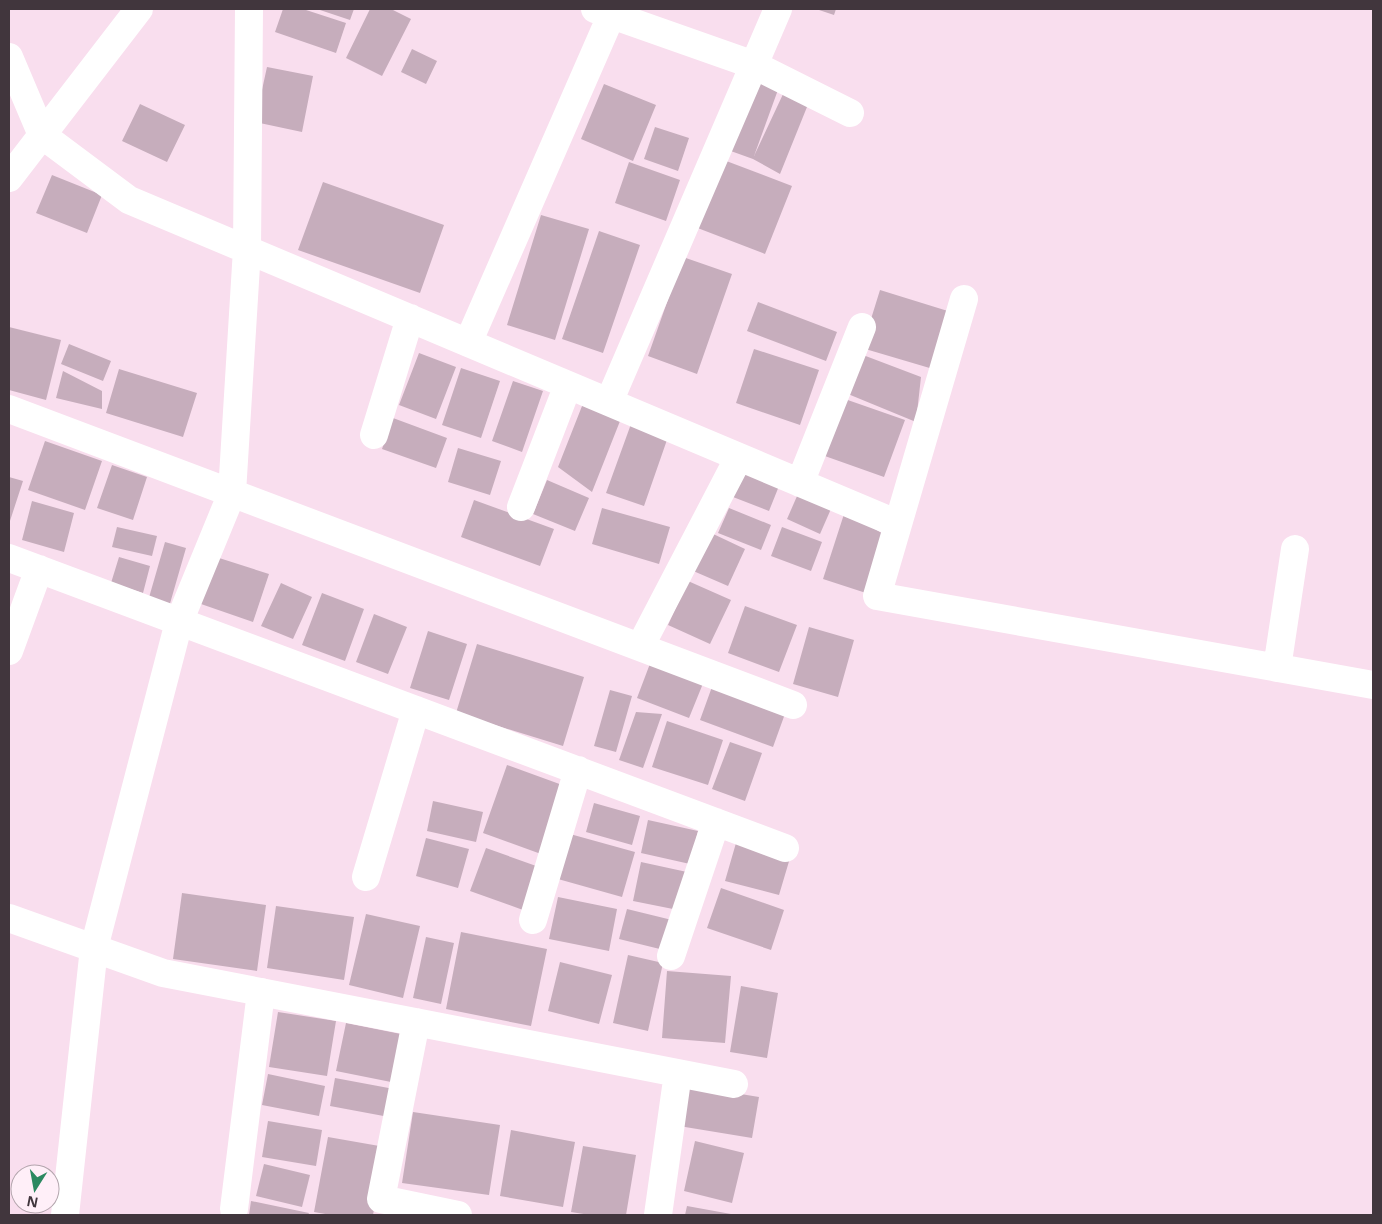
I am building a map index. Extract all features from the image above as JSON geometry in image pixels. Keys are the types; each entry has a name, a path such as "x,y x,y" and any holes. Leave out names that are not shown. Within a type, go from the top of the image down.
{"street":[{"path":"9,178 140,9"},
{"path":"65,1215 94,948 180,622 232,493 247,249 249,9"},
{"path":"609,402 778,9"},
{"path":"468,343 607,11 754,65 850,113"},
{"path":"9,57 42,135 129,200 898,524"},
{"path":"964,299 877,596 1373,685"},
{"path":"374,435 410,318"},
{"path":"800,483 862,327"},
{"path":"521,507 568,385"},
{"path":"9,409 793,705"},
{"path":"640,647 739,457"},
{"path":"1277,668 1295,549"},
{"path":"9,558 785,848"},
{"path":"9,651 39,569"},
{"path":"366,877 416,710"},
{"path":"533,920 578,770"},
{"path":"671,956 716,822"},
{"path":"9,918 163,973 734,1084"},
{"path":"234,1209 261,992"},
{"path":"416,1022 381,1207 458,1215"},
{"path":"658,1215 678,1073"}],"building":[{"path":"283,9 303,9 346,23 336,53 275,32"},
{"path":"317,9 354,9 350,20"},
{"path":"370,9 391,9 411,19 382,76 346,58"},
{"path":"816,9 836,9 834,15"},
{"path":"412,49 437,61 426,84 401,72"},
{"path":"267,67 313,76 302,132 255,122"},
{"path":"754,79 779,87 754,156 784,92 809,102 780,174 753,159 728,150"},
{"path":"604,84 656,105 633,161 581,139"},
{"path":"140,104 185,125 167,162 122,141"},
{"path":"655,127 689,138 678,171 644,159"},
{"path":"721,159 792,186 765,254 695,227"},
{"path":"629,162 680,180 666,221 615,203"},
{"path":"52,175 102,195 87,233 36,213"},
{"path":"323,182 444,225 420,293 298,250"},
{"path":"541,215 589,229 555,340 507,325"},
{"path":"599,231 640,245 603,353 562,339"},
{"path":"683,257 732,274 697,374 648,356"},
{"path":"880,290 951,312 933,369 862,348"},
{"path":"758,302 837,332 826,361 747,331"},
{"path":"9,327 61,340 46,400 9,390"},
{"path":"69,344 111,361 103,381 61,364"},
{"path":"754,349 819,370 800,425 736,403"},
{"path":"419,353 456,367 436,419 399,405"},
{"path":"863,355 921,377 916,422 848,394"},
{"path":"461,368 500,381 481,438 442,425"},
{"path":"119,369 197,393 183,437 106,413"},
{"path":"63,371 102,391 102,409 56,398"},
{"path":"513,381 543,391 522,452 492,441"},
{"path":"842,398 905,420 884,477 822,455"},
{"path":"584,401 622,416 592,492 558,467"},
{"path":"393,418 447,438 436,468 382,449"},
{"path":"631,424 668,437 644,506 606,493"},
{"path":"45,441 102,461 85,510 28,490"},
{"path":"458,448 501,461 490,495 448,482"},
{"path":"112,465 147,477 133,520 97,508"},
{"path":"742,472 779,486 769,511 733,497"},
{"path":"9,477 23,481 9,524"},
{"path":"547,480 589,498 575,531 533,514"},
{"path":"801,487 834,502 820,534 787,519"},
{"path":"474,500 554,529 540,566 461,537"},
{"path":"32,501 74,513 64,552 22,540"},
{"path":"602,508 670,527 659,564 592,544"},
{"path":"729,508 771,525 761,550 718,533"},
{"path":"845,511 885,535 866,593 823,579"},
{"path":"117,527 157,536 152,556 112,547"},
{"path":"782,527 822,542 811,571 771,556"},
{"path":"709,532 745,549 728,586 691,570"},
{"path":"165,542 186,548 169,607 148,601"},
{"path":"119,557 150,566 143,593 111,583"},
{"path":"216,557 269,574 253,622 201,604"},
{"path":"688,581 731,600 710,644 668,625"},
{"path":"281,583 312,597 293,639 261,626"},
{"path":"322,593 364,609 345,661 302,645"},
{"path":"745,606 797,625 779,672 728,653"},
{"path":"374,614 407,627 388,674 356,662"},
{"path":"809,627 854,640 838,697 793,684"},
{"path":"428,631 467,644 449,700 410,688"},
{"path":"477,644 584,677 563,746 456,713"},
{"path":"651,661 704,681 689,718 637,698"},
{"path":"713,684 786,711 773,747 700,720"},
{"path":"610,690 632,696 616,752 594,746"},
{"path":"636,712 662,714 643,768 619,760"},
{"path":"667,721 723,740 708,785 652,767"},
{"path":"730,742 762,753 745,801 712,789"},
{"path":"507,765 565,786 541,854 483,833"},
{"path":"433,801 483,812 476,842 427,831"},
{"path":"594,803 640,816 632,845 586,832"},
{"path":"648,820 698,831 690,864 641,853"},
{"path":"570,834 635,852 622,897 558,879"},
{"path":"426,838 469,849 458,888 416,876"},
{"path":"736,843 790,858 779,895 725,881"},
{"path":"486,848 539,867 523,910 470,891"},
{"path":"641,862 687,872 678,910 633,901"},
{"path":"721,888 784,910 771,950 707,928"},
{"path":"182,893 266,905 257,971 173,959"},
{"path":"558,897 617,909 609,951 549,939"},
{"path":"276,906 354,917 344,980 267,968"},
{"path":"627,909 676,921 668,951 619,939"},
{"path":"366,914 420,926 403,998 349,985"},
{"path":"461,932 547,949 531,1026 446,1009"},
{"path":"426,937 454,943 441,1004 413,998"},
{"path":"628,955 663,963 648,1031 613,1023"},
{"path":"560,962 612,975 599,1024 548,1011"},
{"path":"667,971 731,976 725,1043 662,1038"},
{"path":"741,986 778,993 767,1058 730,1052"},
{"path":"278,1012 336,1021 327,1076 269,1067"},
{"path":"346,1023 401,1034 391,1082 336,1071"},
{"path":"268,1074 325,1086 319,1116 262,1105"},
{"path":"335,1078 394,1089 389,1117 330,1106"},
{"path":"686,1085 759,1097 752,1138 679,1126"},
{"path":"413,1112 500,1125 489,1195 402,1183"},
{"path":"268,1121 322,1130 316,1166 262,1157"},
{"path":"511,1130 575,1142 563,1207 500,1196"},
{"path":"328,1137 385,1147 373,1215 331,1215 314,1212"},
{"path":"695,1141 744,1153 732,1203 684,1191"},
{"path":"583,1146 636,1155 626,1215 590,1215 571,1212"},
{"path":"264,1164 310,1175 302,1207 256,1196"},
{"path":"251,1201 309,1213 308,1215 249,1215"},
{"path":"687,1206 731,1214 731,1215 685,1215"}]}
